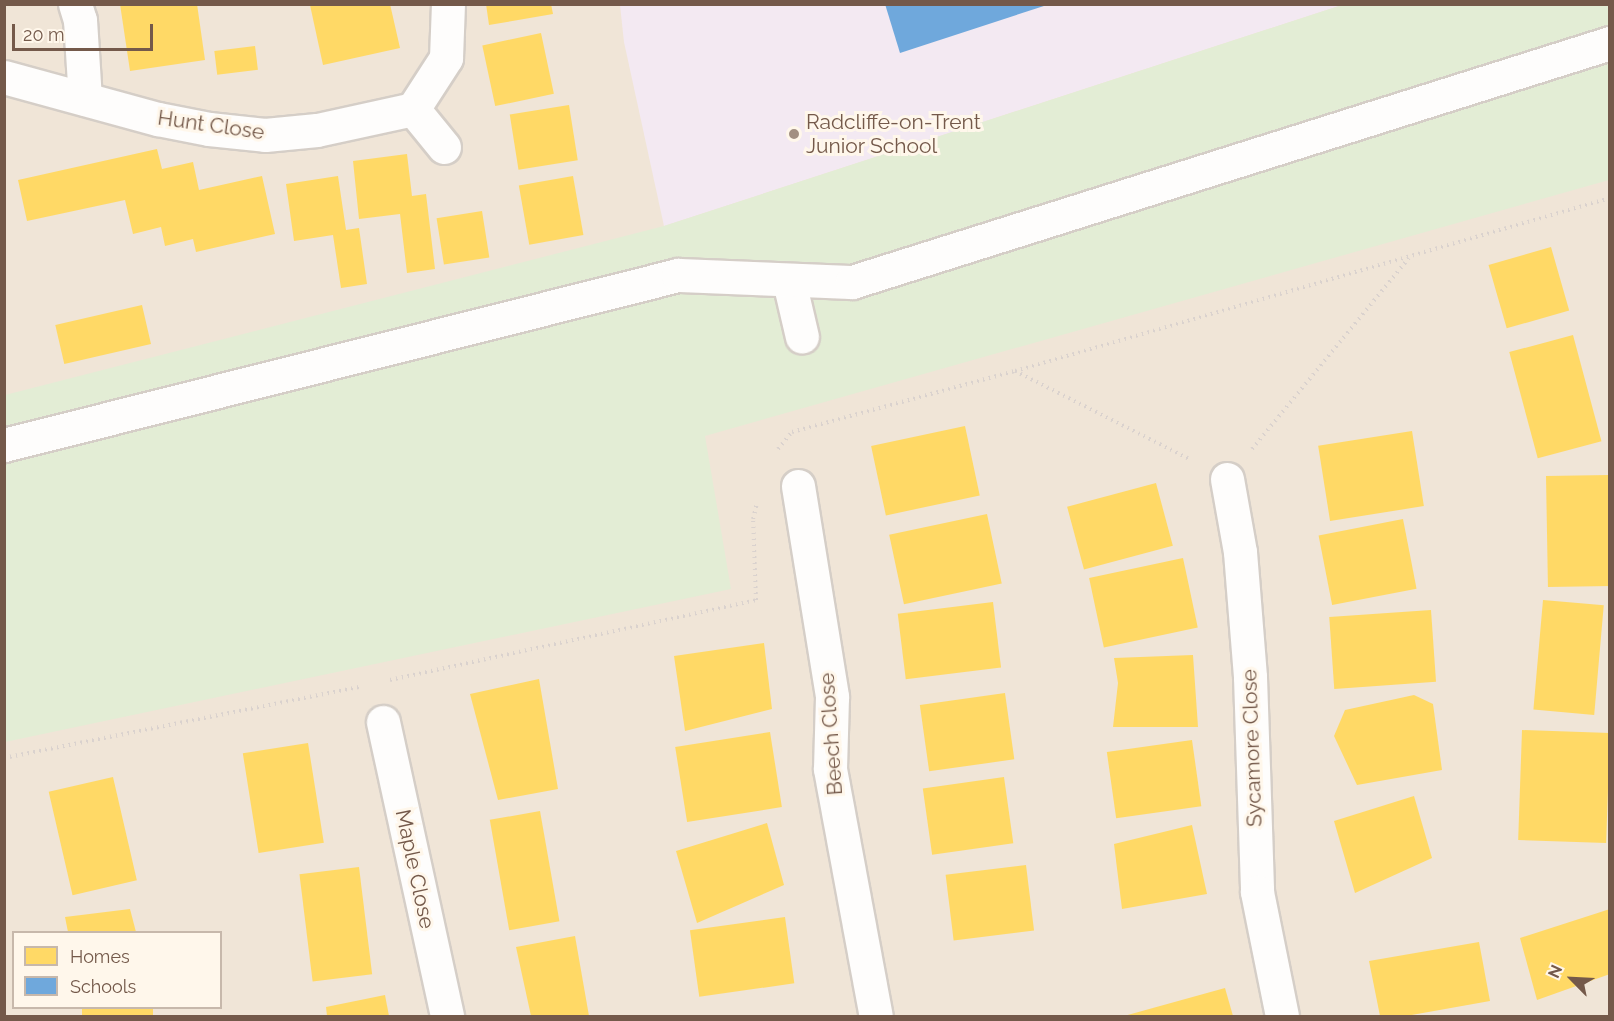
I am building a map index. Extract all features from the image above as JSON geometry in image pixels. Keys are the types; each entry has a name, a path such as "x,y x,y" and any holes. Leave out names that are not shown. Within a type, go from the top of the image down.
{"street":[{"path":"75,4 80,20 85,99"},
{"path":"444,147 413,109 446,58 448,4"},
{"path":"4,446 678,275 852,282 1610,43"},
{"name":"Hunt Close","path":"4,77 188,125 265,135 317,130 413,109"},
{"path":"789,281 802,337"},
{"name":"Sycamore Close","path":"1227,479 1240,552 1248,654 1257,892 1282,1017"},
{"name":"Beech Close","path":"798,486 832,697 830,770 876,1017"},
{"name":"Maple Close","path":"383,722 447,1017"}],"path":[{"path":"1015,371 1227,479 1410,257"}],"shaded area":[{"path":"5,5 1609,5 1609,1016 5,1016"},
{"name":"Radcliffe-on-Trent Junior School","path":"620,5 1342,5 664,226 624,42"}],"green space":[{"path":"1342,5 1609,5 1609,180 705,436 731,589 5,742 5,395 664,226"}],"building: Homes":[{"path":"120,4 197,4 205,60 130,71"},
{"path":"390,4 400,48 323,65 310,5"},
{"path":"486,4 551,4 553,14 489,25"},
{"path":"541,33 554,94 495,106 482,45"},
{"path":"255,46 258,70 217,75 214,51"},
{"path":"569,105 578,160 518,170 510,114"},
{"path":"157,149 162,169 193,162 199,190 262,176 275,234 196,252 193,239 165,246 161,227 133,234 125,200 27,221 18,180"},
{"path":"407,154 412,196 426,194 435,269 407,273 400,214 359,219 353,161"},
{"path":"338,176 346,230 359,228 367,284 341,288 333,235 294,241 286,184"},
{"path":"573,176 583,235 529,245 519,186"},
{"path":"482,211 489,257 444,265 437,218"},
{"path":"1551,247 1569,310 1507,328 1489,265"},
{"path":"142,305 151,344 64,364 55,325"},
{"path":"1573,335 1601,441 1538,458 1509,352"},
{"path":"965,426 980,495 886,515 871,446"},
{"path":"1412,431 1424,506 1330,521 1318,446"},
{"path":"1609,475 1610,586 1548,587 1546,476"},
{"path":"1156,483 1173,546 1084,570 1067,507"},
{"path":"987,514 1002,583 904,604 889,535"},
{"path":"1403,519 1417,589 1332,605 1319,535"},
{"path":"1183,558 1198,627 1104,647 1089,578"},
{"path":"1543,600 1604,605 1594,715 1533,710"},
{"path":"993,602 1001,668 906,679 898,614"},
{"path":"1431,610 1436,682 1334,689 1329,617"},
{"path":"764,643 772,709 685,731 674,656"},
{"path":"1193,655 1198,727 1113,727 1118,683 1114,658"},
{"path":"539,679 558,789 498,800 470,694"},
{"path":"1005,693 1014,759 929,771 920,705"},
{"path":"1414,695 1433,704 1442,770 1357,785 1334,736 1345,710"},
{"path":"1522,730 1610,733 1606,843 1518,840"},
{"path":"770,732 782,807 687,822 675,747"},
{"path":"1192,740 1201,806 1116,818 1107,752"},
{"path":"308,743 324,843 259,853 243,753"},
{"path":"113,777 137,880 73,895 49,792"},
{"path":"1004,777 1013,843 932,855 923,788"},
{"path":"1414,796 1432,858 1355,893 1334,821"},
{"path":"540,811 559,921 509,930 490,820"},
{"path":"767,823 784,885 697,923 676,851"},
{"path":"1192,825 1207,894 1122,909 1114,844"},
{"path":"1026,865 1034,931 954,940 946,875"},
{"path":"359,867 372,974 313,982 299,874"},
{"path":"130,909 136,931 68,931 65,917"},
{"path":"1610,909 1610,974 1537,1000 1520,938"},
{"path":"785,917 794,983 699,997 690,930"},
{"path":"575,936 589,1016 531,1016 516,947"},
{"path":"1479,942 1490,1001 1406,1016 1380,1016 1369,961"},
{"path":"1225,988 1233,1016 1124,1016"},
{"path":"385,995 389,1016 327,1016 326,1007"},
{"path":"82,1009 153,1009 153,1016 82,1016"}],"building: Schools":[{"path":"885,4 1047,4 1047,5 900,53"}],"place":[{"name":"Radcliffe-on-Trent Junior School","path":"794,134"}]}
